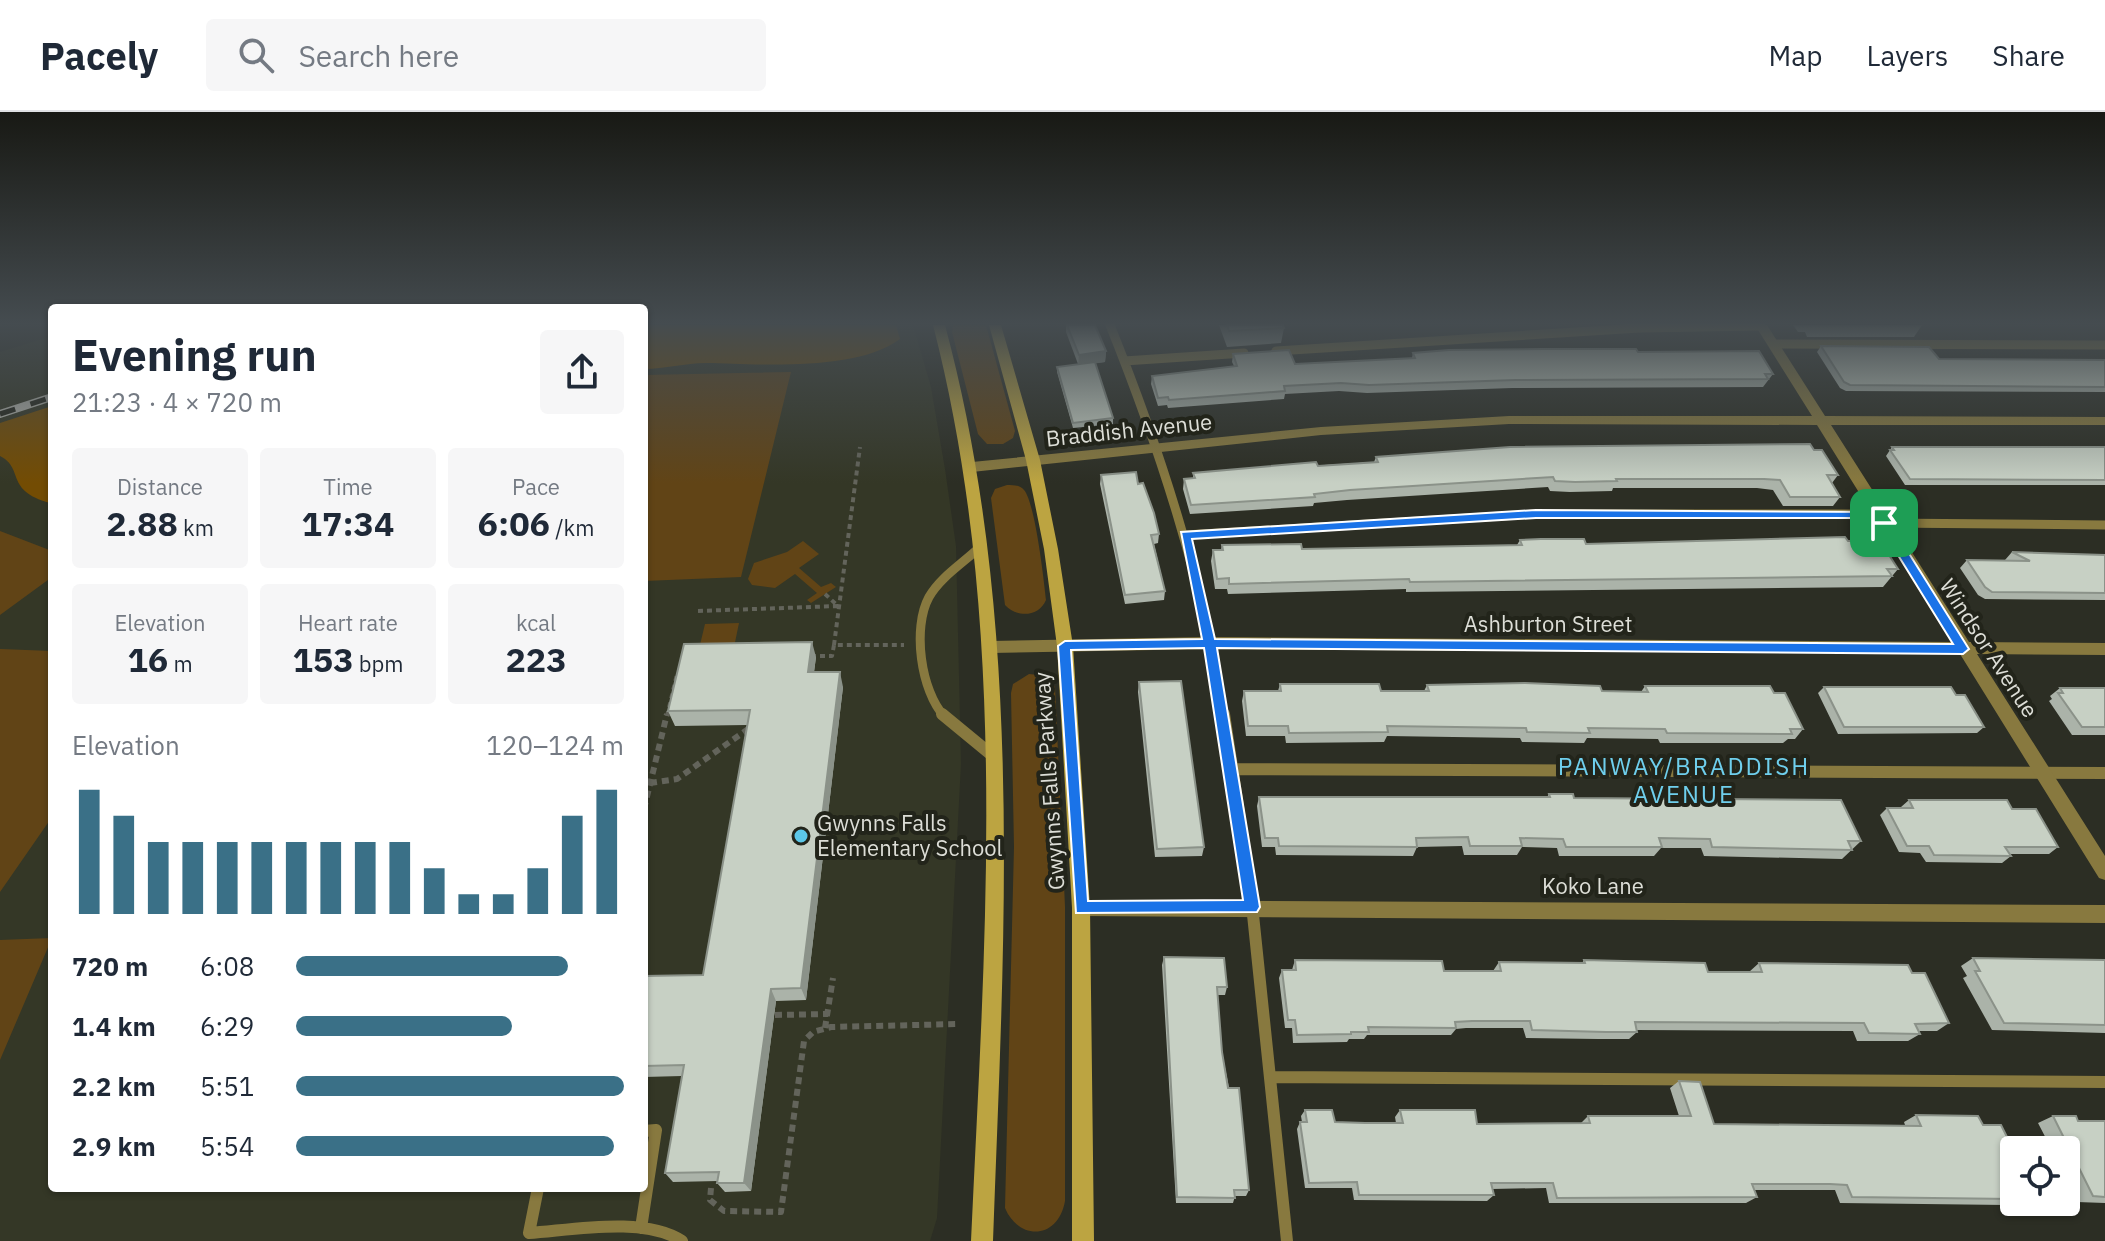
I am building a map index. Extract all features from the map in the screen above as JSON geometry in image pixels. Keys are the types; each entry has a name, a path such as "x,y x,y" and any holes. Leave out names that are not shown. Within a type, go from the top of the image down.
{"main road":[{"path":"954,378 972,467 990,647 995,909 982,1241"},
{"name":"Gwynns Falls Parkway","path":"1010,378 1033,460 1051,549 1065,646 1081,908 1083,1241"}],"street":[{"name":"Windsor Avenue","path":"1794,378 2105,872"},
{"name":"Braddish Avenue","path":"972,467 1158,446 1477,422 1820,419 2105,421"},
{"name":"Ashburton Street","path":"990,647 1209,643 2105,649"},
{"name":"Koko Lane","path":"1081,908 2105,914"}],"lane":[{"path":"1131,378 1158,446 1185,535 1232,769 1252,907 1287,1241"},
{"path":"1185,535 1536,514 2105,525"},
{"path":"982,545 929,597 923,623 922,670 923,684 931,704 993,756"},
{"path":"1232,769 2105,773"},
{"path":"1271,1077 2105,1082"},
{"path":"648,1131 656,1130 648,1182"},
{"path":"537,1192 529,1233 641,1228 670,1233 682,1241"},
{"path":"641,1228 647,1192"}],"path":[{"path":"804,656 832,656 860,447"},
{"path":"825,594 839,606"},
{"path":"698,611 839,606"},
{"path":"834,645 905,645"},
{"path":"648,792 677,672"},
{"path":"650,783 677,779 755,724"},
{"path":"825,1028 833,978"},
{"path":"775,1015 828,1014"},
{"path":"711,1188 710,1200 719,1210 781,1212 804,1041 813,1032 825,1028 959,1024"}],"shaded area":[{"name":"Gwynns Falls Elementary School","path":"0,378 48,378 48,1192 648,1192 648,378 928,378 956,546 961,764 937,1218 930,1241 0,1241"},
{"path":"648,378 790,378 741,577 648,581"},
{"path":"964,378 1000,378 1015,431 1013,438 1003,444 987,444 978,434"},
{"path":"48,407 48,502 26,492 12,467 0,456 0,423"},
{"path":"1007,485 1018,486 1028,497 1038,542 1046,600 1038,610 1027,614 1015,612 1005,605 991,498 995,489"},
{"path":"0,531 48,549 48,580 0,615"},
{"path":"803,541 819,554 799,568 821,587 831,583 836,587 811,603 807,600 817,593 795,574 775,588 752,585 748,579 754,563 787,552"},
{"path":"739,623 733,652 698,653 705,624"},
{"path":"0,649 48,651 48,823 0,892"},
{"path":"1029,674 1047,676 1055,687 1065,907 1065,1201 1055,1223 1038,1232 1019,1226 1005,1208 1014,847 1011,693 1013,684"},
{"path":"48,938 48,947 0,1060 0,940"}],"building":[{"path":"1060,378 1100,378 1113,418 1073,423"},
{"path":"1152,378 1768,379 1341,383 1284,386 1285,391 1169,400 1168,397 1158,398"},
{"path":"1841,378 2105,378 2105,387 1850,385"},
{"path":"1810,444 1814,450 1822,450 1838,475 1827,475 1840,497 1790,497 1780,480 1616,479 1575,482 1555,481 1553,477 1350,490 1314,494 1315,497 1191,505 1184,479 1195,478 1193,473 1316,462 1318,466 1378,462 1376,457 1510,447"},
{"path":"1892,447 2105,447 2105,480 1910,479 1890,450 1894,450"},
{"path":"1136,472 1138,484 1143,483 1154,513 1159,534 1151,535 1165,591 1125,595 1101,475"},
{"path":"1845,537 1848,541 1880,541 1898,569 1887,569 1892,576 1410,582 1409,579 1229,584 1229,578 1217,579 1213,550 1223,550 1222,545 1301,544 1302,549 1522,545 1520,540 1541,539 1584,539 1586,544"},
{"path":"2012,552 2105,555 2105,593 1992,592 1985,587 1967,560 2030,561"},
{"path":"812,642 808,672 840,672 801,988 771,989 744,1183 717,1183 719,1172 665,1173 684,1065 648,1066 648,976 703,975 750,710 668,711 684,644"},
{"path":"1181,681 1204,847 1157,849 1139,682"},
{"path":"1525,683 1600,686 1602,691 1648,692 1645,686 1770,686 1774,693 1785,693 1803,729 1790,729 1792,734 1667,733 1665,729 1588,728 1590,733 1527,732 1526,728 1387,726 1388,732 1289,733 1288,726 1248,726 1244,691 1281,691 1280,684 1379,684 1381,691 1429,691 1427,685"},
{"path":"1824,687 1951,687 1956,695 1965,695 1984,727 1844,727"},
{"path":"2060,688 2105,688 2105,727 2082,727 2058,693 2063,693"},
{"path":"1549,794 1573,794 1574,798 1841,800 1861,841 1848,841 1852,850 1712,847 1710,839 1659,838 1662,847 1566,847 1563,839 1520,838 1522,846 1470,846 1468,837 1416,838 1417,847 1279,846 1278,838 1265,838 1259,797 1550,797"},
{"path":"1909,800 2007,800 2012,809 2036,809 2058,847 2005,847 2011,856 1934,855 1929,846 1907,846 1887,808 1913,808"},
{"path":"1164,957 1224,958 1227,987 1217,987 1222,1052 1228,1088 1239,1088 1249,1190 1234,1190 1235,1198 1177,1197"},
{"path":"1973,958 2105,960 2105,1025 2004,1023 1975,971 1980,971"},
{"path":"1295,960 1442,961 1444,971 1501,971 1499,962 1585,963 1584,960 1705,963 1708,972 1762,972 1759,963 1908,965 1912,973 1925,973 1949,1023 1915,1024 1920,1034 1869,1033 1864,1023 1635,1022 1637,1032 1606,1032 1532,1030 1530,1021 1472,1021 1455,1022 1456,1028 1368,1027 1369,1032 1297,1035 1295,1020 1288,1020 1282,970 1296,970"},
{"path":"1679,1081 1700,1082 1714,1124 1921,1126 1916,1115 1978,1116 1983,1125 2001,1125 2006,1136 2000,1136 2000,1199 1852,1197 1847,1185 1830,1184 1752,1184 1757,1197 1557,1198 1553,1183 1491,1183 1494,1195 1359,1195 1357,1182 1309,1183 1300,1122 1307,1122 1305,1110 1332,1110 1335,1122 1365,1123 1403,1123 1400,1110 1475,1110 1477,1124 1590,1123 1588,1116 1691,1116"},
{"path":"2053,1116 2076,1116 2078,1121 2105,1121 2105,1197 2093,1196 2080,1170 2080,1136 2063,1136"}],"railway":[{"path":"0,414 48,398"}],"place":[{"name":"Gwynns Falls Elementary School","path":"801,836"}],"district":[{"name":"PANWAY/BRADDISH AVENUE","path":"1684,781"}],"route":[{"path":"1884,523 1879,514 1536,514 1185,535 1209,643 1065,646 1081,908 1252,907 1232,769 1209,643 1963,649 1884,523"}]}
